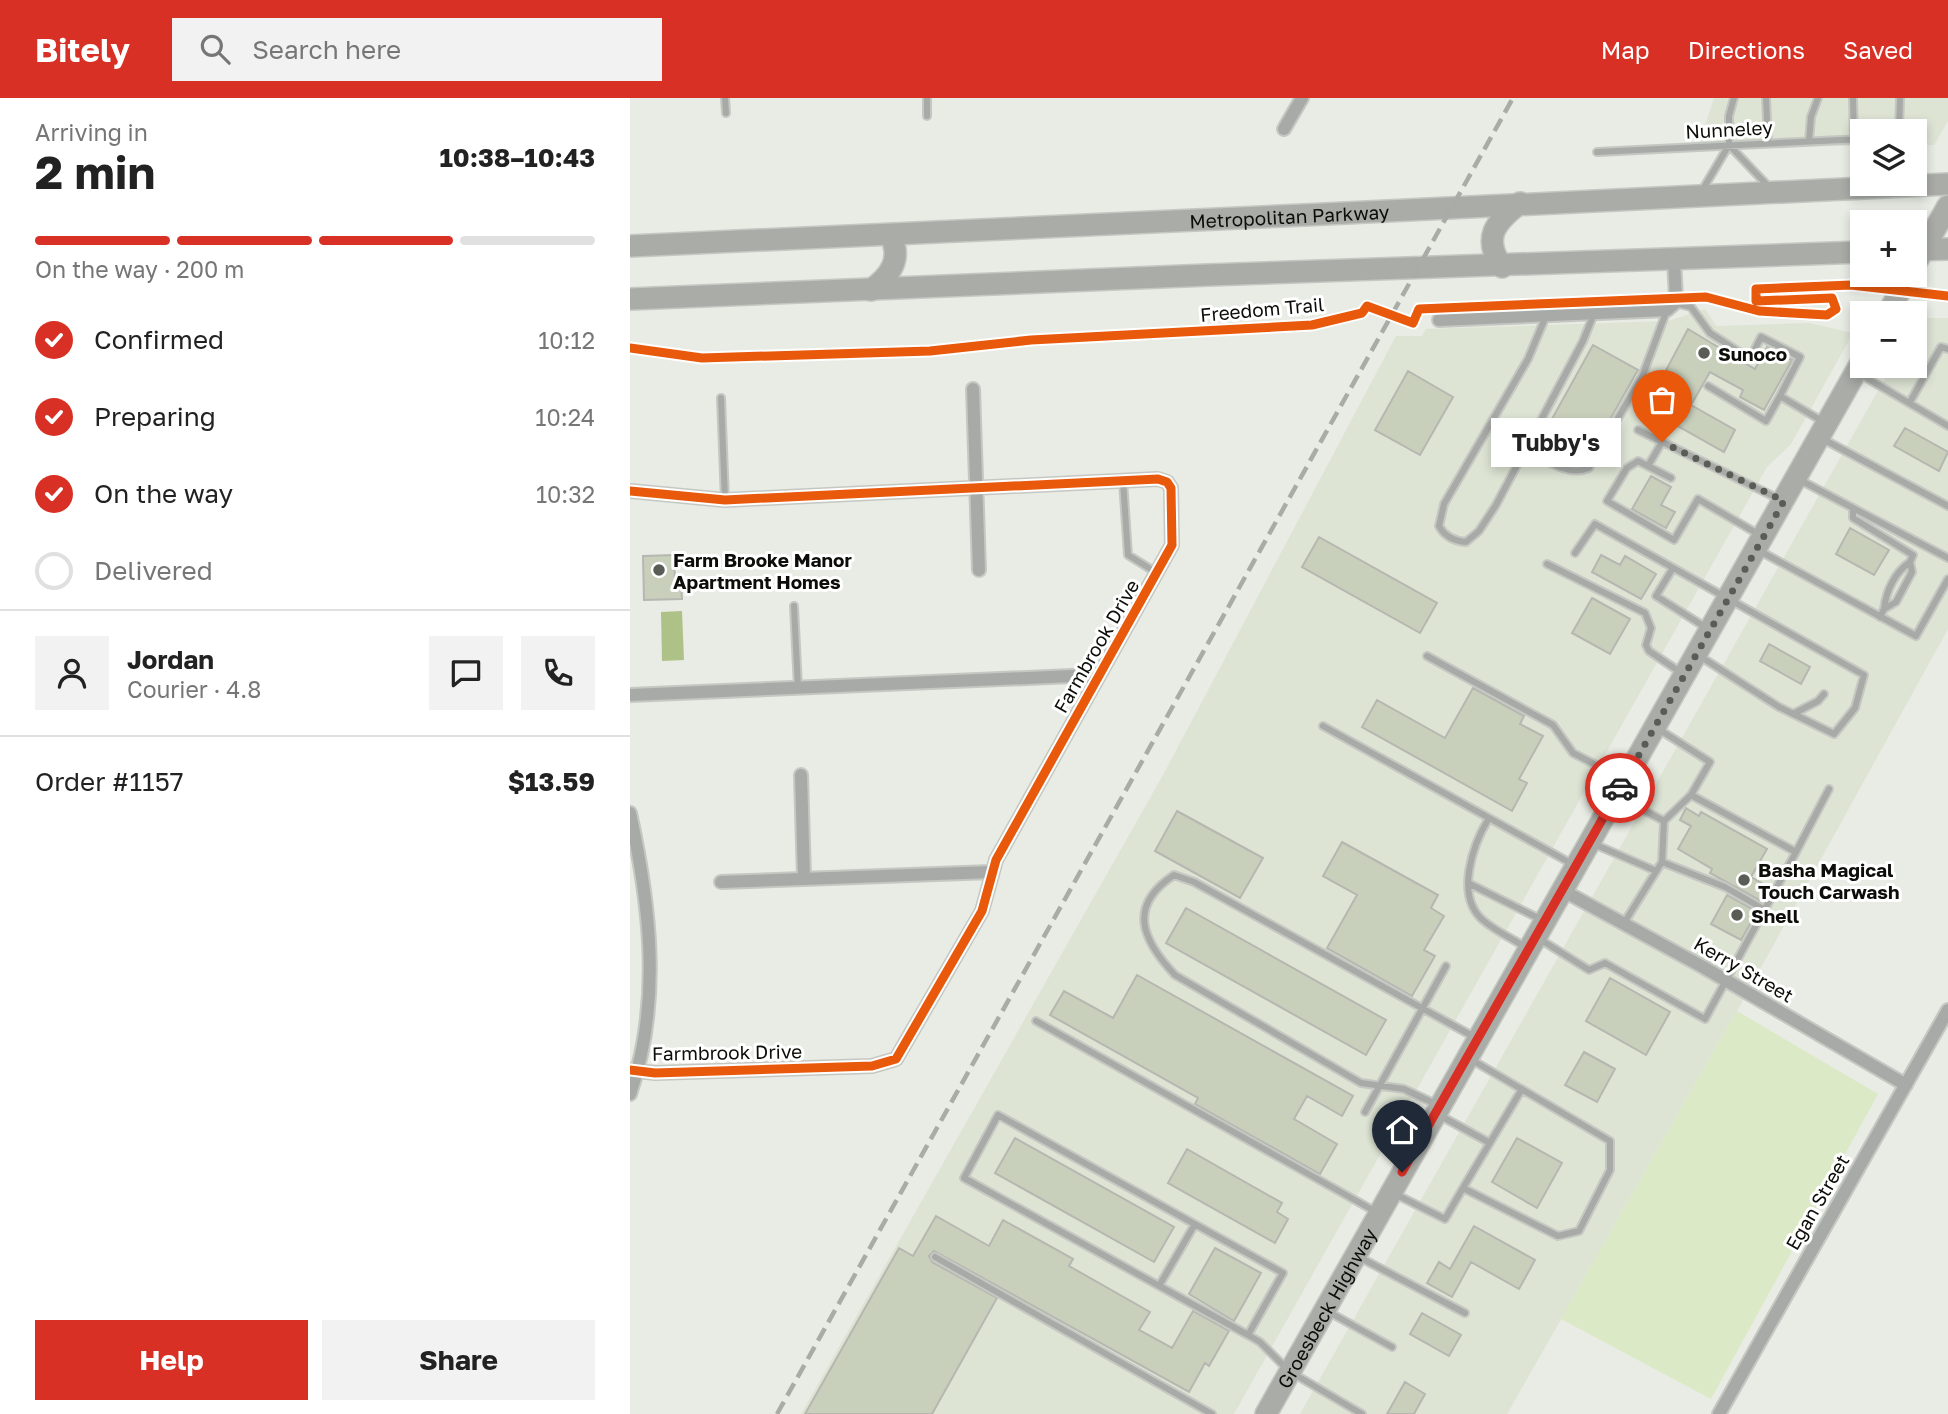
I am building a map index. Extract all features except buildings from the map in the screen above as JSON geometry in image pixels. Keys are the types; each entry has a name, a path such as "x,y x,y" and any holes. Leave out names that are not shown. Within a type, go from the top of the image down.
{"main road":[{"name":"Metropolitan Parkway","path":"630,246 1948,184"},
{"path":"1502,267 1491,246 1491,233 1500,219 1520,203"},
{"path":"1927,240 1948,206"},
{"path":"870,290 883,281 895,265 896,250 890,235"},
{"path":"1927,253 1948,249"},
{"path":"630,299 1850,253"},
{"name":"Groesbeck Highway","path":"1266,1414 1853,378"}],"street":[{"path":"1284,129 1301,98"},
{"path":"1439,320 1671,307 1674,260"},
{"path":"973,389 979,570"},
{"name":"Farmbrook Drive","path":"630,491 725,500 1158,479 1167,482 1171,488 1172,545 991,872 982,911 896,1059 872,1066 655,1073 633,1070"},
{"name":"Farmbrook Drive","path":"630,695 1072,676 1088,677 1096,681"},
{"path":"801,775 804,878"},
{"name":"Farmbrook Drive","path":"630,813 636,871 648,914 650,972 648,1009 630,1094"},
{"path":"721,882 991,872"},
{"name":"Kerry Street","path":"1562,890 1727,981 1906,1085"},
{"name":"Egan Street","path":"1719,1414 1948,1010"}],"lane":[{"path":"725,98 726,113"},
{"path":"927,98 927,116"},
{"path":"1699,195 1729,145 1729,116 1734,98"},
{"path":"1766,98 1768,143"},
{"path":"1809,141 1811,117 1818,98"},
{"path":"1853,98 1856,119"},
{"path":"1899,119 1900,98"},
{"name":"Nunneley","path":"1597,152 1850,139"},
{"path":"1729,145 1775,192"},
{"path":"1525,448 1567,469 1579,472 1588,468 1642,377 1671,307 1696,311 1710,333 1750,359 1761,337 1800,357 1766,421 1708,386"},
{"path":"1546,316 1528,359 1444,505 1439,526 1444,535 1466,541 1479,531 1583,341 1594,313"},
{"path":"1910,402 1941,347 1948,349"},
{"path":"1875,378 1948,426"},
{"path":"1780,396 1823,431 1948,506"},
{"path":"721,398 725,500"},
{"path":"1638,430 1784,501"},
{"path":"1648,466 1662,442"},
{"path":"1671,478 1638,461 1627,468 1607,501 1674,540 1698,499 1760,543 1880,618 1916,636 1948,579"},
{"path":"1796,478 1948,558"},
{"path":"1123,481 1128,555 1157,573"},
{"path":"1853,508 1853,519 1913,555 1910,562 1901,568 1885,597 1880,618"},
{"path":"1575,552 1595,524 1864,675 1855,708 1834,734 1793,714 1697,653"},
{"path":"1884,609 1896,602 1913,572 1910,562"},
{"path":"1547,564 1645,613 1651,628 1646,645 1649,651 1684,675"},
{"path":"1673,568 1656,596 1710,630"},
{"path":"794,606 797,688"},
{"path":"1427,656 1553,725 1573,753 1664,821"},
{"path":"1793,714 1818,701 1824,694"},
{"path":"1323,726 1576,866"},
{"path":"1624,923 1662,862 1664,821 1691,795 1710,762 1655,727"},
{"path":"1470,884 1536,936 1589,970 1605,963 1705,1019 1829,789"},
{"path":"1691,795 1796,852"},
{"path":"1489,818 1470,863 1471,904 1482,920 1536,936"},
{"path":"1590,842 1656,871"},
{"path":"1662,862 1725,887 1765,910"},
{"path":"1463,1188 1558,1236 1579,1231 1610,1170 1610,1141 1522,1089 1422,1009 1194,882 1174,875 1156,887 1146,905 1145,927 1156,955 1175,975 1361,1083 1404,1089 1490,1143"},
{"path":"1365,1112 1446,966"},
{"path":"1036,1021 1379,1214"},
{"path":"1391,1192 1445,1219 1522,1089"},
{"path":"1248,1335 1283,1273 998,1115 964,1178 1260,1342 1290,1372 1362,1414"},
{"path":"1159,1286 1195,1224"},
{"path":"1356,1255 1465,1313"},
{"path":"935,1257 1212,1414"},
{"path":"1325,1310 1392,1347"}],"shaded area":[{"path":"1714,98 1948,98 1948,121 1934,145 1927,145 1927,119 1850,119 1850,146 1698,147"},
{"path":"1705,309 1716,326 1809,323 1850,332 1850,338 1791,444 1767,467 1234,1414 801,1414 1163,775 1396,336 1422,336 1426,329 1668,321"},
{"path":"1927,318 1948,318 1948,629 1737,1011 1507,1414 1300,1414 1885,378 1927,378"},
{"path":"682,611 684,660 662,661 661,612"},
{"path":"1737,1011 1878,1094 1711,1399 1561,1319"}],"railway":[{"path":"777,1414 1513,98"}],"cycle path":[{"name":"Freedom Trail","path":"630,348 702,358 930,351 1031,340 1312,325 1362,313 1367,306 1413,323 1419,309 1706,297 1759,311 1827,315 1836,309 1832,298 1756,301 1756,289 1851,285 1948,296"},
{"path":"630,491 725,500 1158,479 1167,482 1171,488 1172,545 996,860 982,911 896,1059 872,1066 655,1073 630,1070"}],"way so far":[{"path":"1620,788 1784,501 1662,442"}],"place":[{"name":"Sunoco","path":"1704,353"},
{"name":"Tubby's","path":"1662,442"},
{"name":"Farm Brooke Manor Apartment Homes","path":"659,570"},
{"name":"Basha Magical Touch Carwash","path":"1744,880"},
{"name":"Shell","path":"1737,915"}],"route":[{"path":"1402,1172 1620,788"}]}
